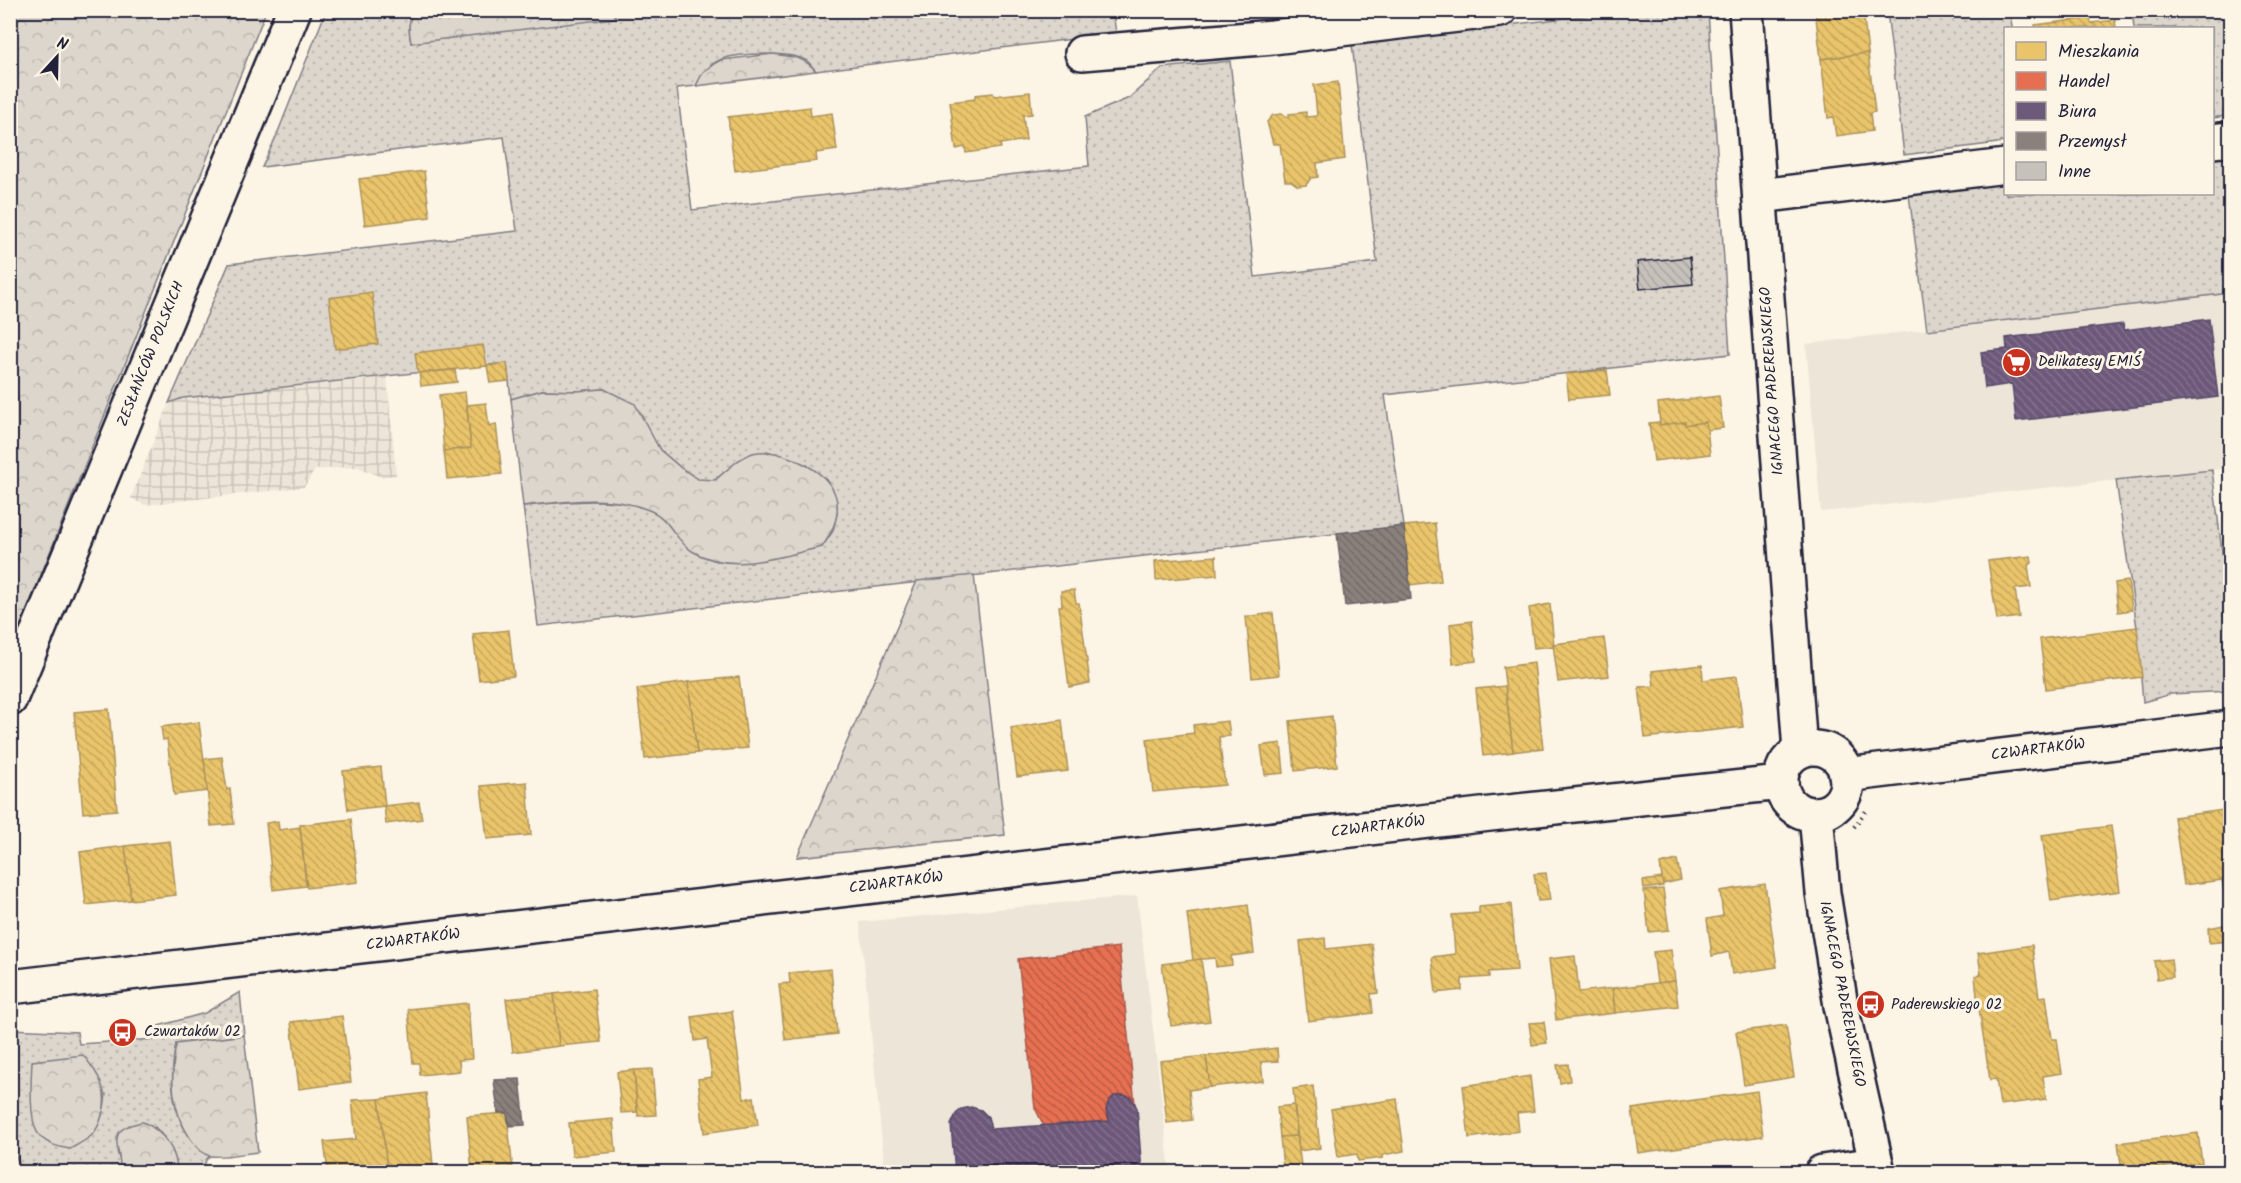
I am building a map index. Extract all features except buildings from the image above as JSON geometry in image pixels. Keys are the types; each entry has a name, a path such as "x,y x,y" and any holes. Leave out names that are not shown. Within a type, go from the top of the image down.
{"street":[{"name":"ZESŁAŃCÓW POLSKICH","path":"10,699 294,10"},
{"path":"1082,53 1273,36 1500,10"},
{"name":"IGNACEGO PADEREWSKIEGO","path":"1746,10 1800,751"},
{"path":"2214,141 2230,139"},
{"path":"1760,196 2004,166"},
{"name":"CZWARTAKÓW","path":"1846,775 2230,728"},
{"path":"1812,748 1831,753 1843,766 1846,775 1845,791 1839,802 1828,810 1816,814 1803,812 1792,806 1784,795 1781,783 1785,764 1800,751 1812,748"},
{"name":"CZWARTAKÓW","path":"10,987 1503,813 1781,783"},
{"name":"IGNACEGO PADEREWSKIEGO","path":"1816,814 1823,893 1840,994 1877,1168"},
{"path":"1822,1173 1877,1168"}],"path":[{"path":"1847,836 1867,811 1874,807"}],"shaded area":[{"path":"2230,293 2230,468 1821,512 1806,344"},
{"path":"387,377 396,475 381,477 358,467 315,470 304,487 144,505 131,498 169,403 183,398"},
{"path":"1137,896 1170,1172 885,1172 860,922"}],"green space":[{"path":"611,10 616,18 411,43 410,22 415,11"},
{"path":"612,10 1113,11 1116,34 816,71 807,61 778,54 740,55 717,61 706,70 696,86 677,88 692,210 1089,166 1085,117 1129,98 1162,68 1230,61 1255,277 1377,262 1352,44 1623,11 1708,11 1730,354 1385,395 1404,526 538,626 523,506 595,501 633,504 663,517 674,533 776,557 822,547 833,531 837,504 807,465 767,451 739,460 715,480 698,480 660,450 641,413 604,389 542,390 511,399 507,363 183,398 169,403 229,264 517,231 504,137 262,167 326,11 415,11 409,30 411,43 615,17"},
{"path":"10,11 266,11 11,650"},
{"path":"1887,11 2010,11 2012,27 2004,27 2004,142 1904,155"},
{"path":"2132,11 2230,11 2230,115 2214,118 2214,27 2134,27"},
{"path":"773,54 802,60 816,71 696,86 703,72 721,60"},
{"path":"2230,156 2230,293 1927,330 1909,195 2004,183 2004,195 2214,195 2214,158"},
{"path":"604,389 635,404 660,450 698,479 715,480 743,458 759,452 782,455 812,469 823,477 836,497 836,520 822,547 773,559 739,563 723,562 692,551 685,546 661,517 631,504 585,500 523,506 511,399 542,390"},
{"path":"2212,470 2230,617 2230,691 2171,694 2143,702 2137,628 2116,480"},
{"path":"974,575 1005,835 797,857 917,581"},
{"path":"240,992 244,1035 176,1044 173,1091 176,1106 180,1121 188,1134 197,1146 210,1156 202,1172 177,1172 177,1165 170,1147 155,1127 117,1151 121,1164 120,1172 23,1172 11,1150 11,1029 77,1032 79,1044 156,1039 158,1026 205,1013","holes":["32,1074 106,1094 103,1113 97,1127 86,1138 70,1148 33,1112"]},
{"path":"244,1035 258,1152 222,1156 208,1155 199,1149 190,1138 179,1116 173,1081 176,1044"},
{"path":"83,1055 101,1083 105,1098 104,1106 97,1129 86,1140 70,1149 47,1142 36,1130 31,1100 32,1061"},
{"path":"143,1122 168,1142 172,1149 177,1172 120,1172 118,1134 130,1125"}],"place":[{"name":"Delikatesy EMIŚ","path":"2017,362"},
{"name":"Paderewskiego 02","path":"1870,1005"},
{"name":"Czwartaków 02","path":"123,1032"}]}
